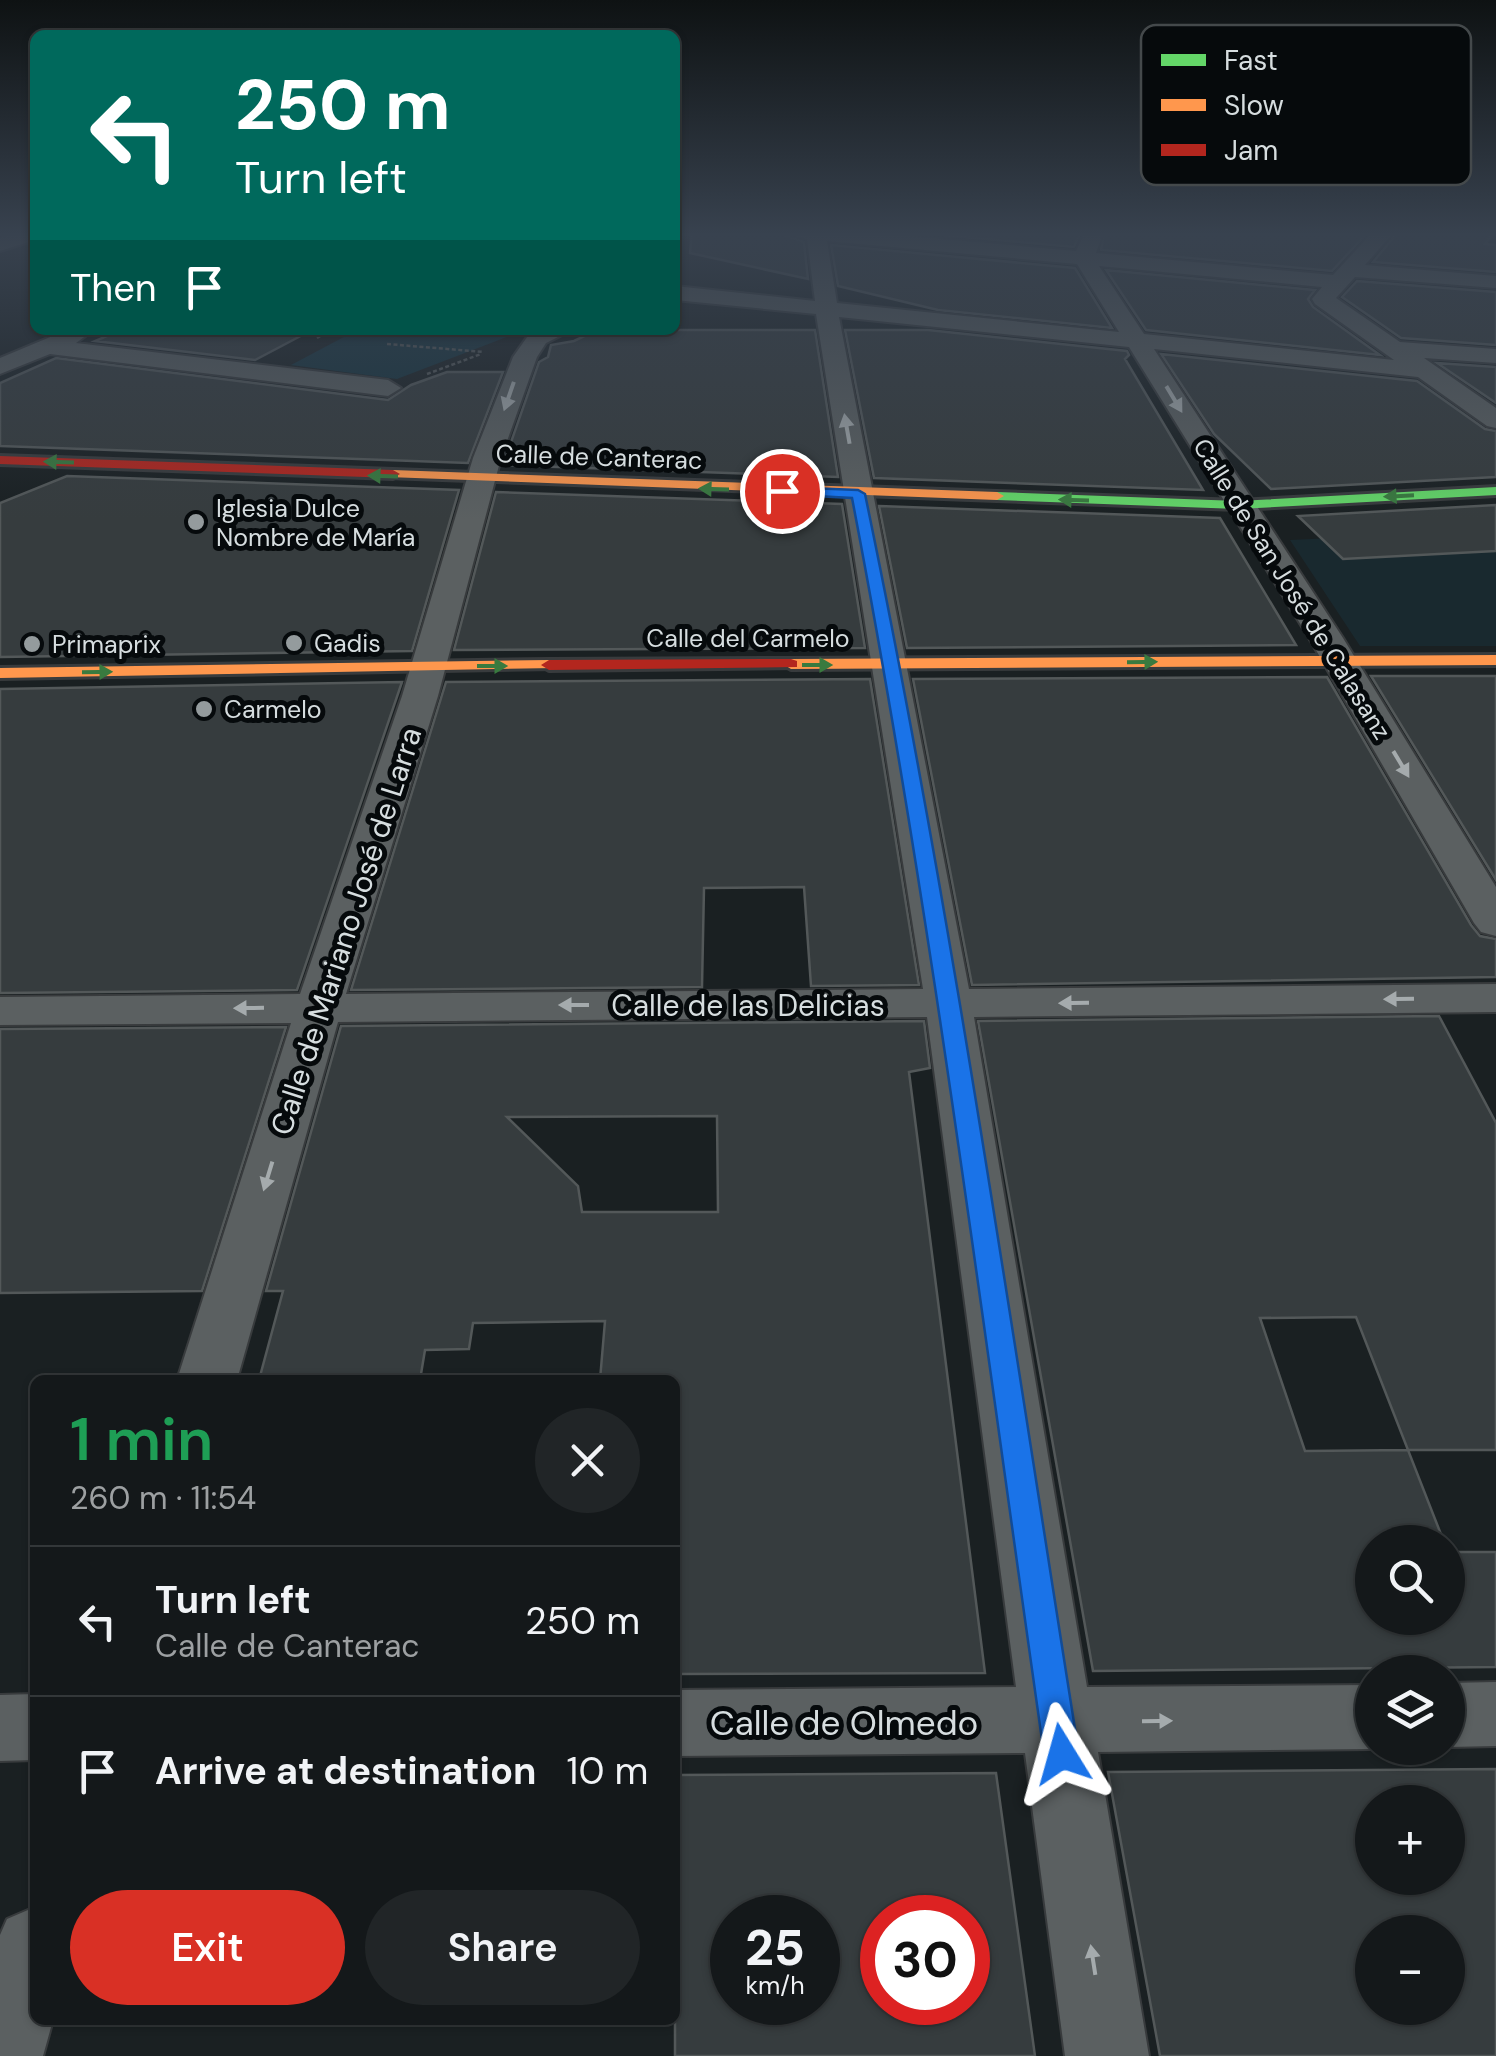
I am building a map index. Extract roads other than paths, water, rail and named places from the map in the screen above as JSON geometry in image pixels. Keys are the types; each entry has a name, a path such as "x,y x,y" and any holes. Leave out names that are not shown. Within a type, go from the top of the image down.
{"street":[{"path":"829,328 949,1005 1108,2056"},
{"path":"1002,328 1424,370"},
{"name":"Calle de San José de Calasanz","path":"1132,328 1238,506 1339,660 1496,923"},
{"path":"1365,328 1496,420"},
{"path":"0,368 76,335"},
{"name":"Calle de Mariano José de Larra","path":"208,1375 319,1006 430,666 481,480 524,357 538,338 546,335"},
{"path":"48,347 388,388"},
{"path":"1394,348 1496,356"},
{"name":"Calle de Canterac","path":"0,460 1238,506 1496,491"},
{"name":"Calle del Carmelo","path":"0,673 430,666 1496,660"},
{"name":"Calle de las Delicias","path":"0,1011 1496,998"},
{"path":"1465,1715 1496,1714"},
{"name":"Calle de Olmedo","path":"680,1724 1355,1716"},
{"path":"0,1728 30,1727"},
{"path":"1,2056 30,1963"}],"place":[{"name":"Iglesia Dulce Nombre de María","path":"196,522"},
{"name":"Gadis","path":"294,643"},
{"name":"Primaprix","path":"32,644"},
{"name":"Carmelo","path":"204,709"}]}
